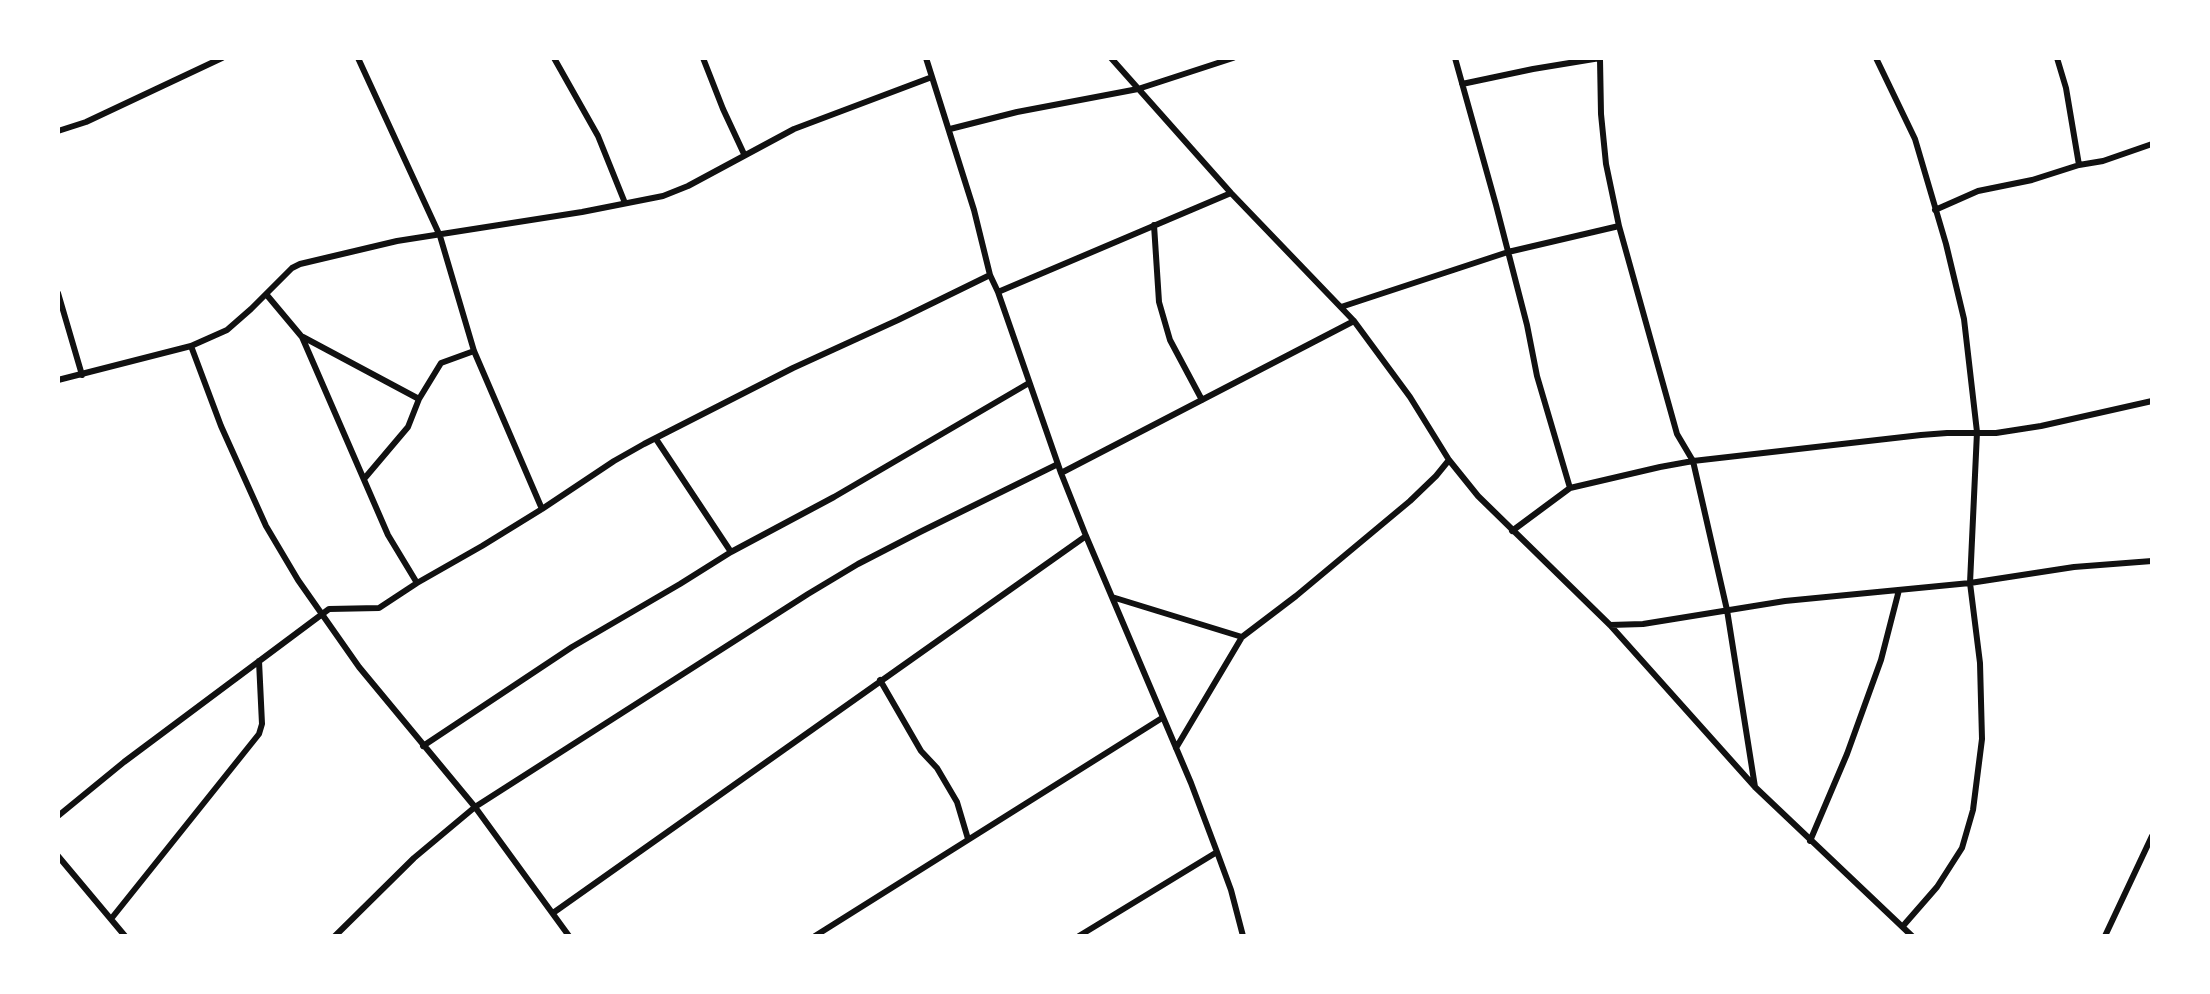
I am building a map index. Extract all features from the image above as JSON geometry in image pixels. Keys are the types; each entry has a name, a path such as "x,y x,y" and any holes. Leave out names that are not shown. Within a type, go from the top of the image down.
{"street":[{"path":"58,130 86,122 222,58"},
{"path":"358,58 440,236 474,351 542,509"},
{"path":"554,58 598,136 625,203"},
{"path":"703,58 744,154"},
{"path":"926,58 974,210 990,275 1061,473 1217,852 1231,890 1243,936"},
{"path":"1111,58 1231,192 1354,321 1410,396 1449,460 1478,496 1610,625 1755,787 1912,936"},
{"path":"950,129 1017,112 1138,89 1233,58"},
{"path":"1455,58 1508,252 1537,376 1570,488"},
{"path":"1462,84 1600,58 1606,164 1619,226 1677,434 1693,461 1727,610 1755,787"},
{"path":"1876,58 1915,139 1946,244 1964,319 1977,432 1970,583 1980,663 1982,739 1973,810 1962,848 1937,887 1903,926"},
{"path":"2057,58 2066,88 2079,165"},
{"path":"58,380 191,346 227,330 292,268 300,264 397,242 582,212 663,196 688,186 794,129 932,77"},
{"path":"1935,210 1978,191 2032,180 2079,165 2103,161 2151,144"},
{"path":"998,292 1231,192"},
{"path":"1154,225 1158,302 1170,340 1202,400"},
{"path":"1341,307 1508,252 1619,226"},
{"path":"58,816 124,762 322,613 329,609 379,608 542,509 614,461 656,438 793,368 990,275"},
{"path":"58,293 82,375"},
{"path":"266,294 302,337 388,536 417,583"},
{"path":"1061,473 1354,321"},
{"path":"302,337 419,399"},
{"path":"191,346 221,426 266,526 298,580 364,674 475,807 570,936"},
{"path":"364,479 408,427 419,399 441,363 474,351"},
{"path":"423,746 572,647 681,584 731,552 834,497 1029,383"},
{"path":"1512,531 1570,488 1693,461 1892,438 1977,432 1996,433 2041,426 2151,401"},
{"path":"656,438 731,552"},
{"path":"1176,748 1242,637 1296,596 1410,501 1449,460"},
{"path":"335,936 414,858 475,807 808,594 899,543 1058,464"},
{"path":"553,913 1086,536"},
{"path":"1610,625 1643,624 1785,601 1970,583 2074,567 2151,561"},
{"path":"1810,841 1847,754 1873,683 1899,590"},
{"path":"1112,597 1242,637"},
{"path":"111,919 259,734 262,724 259,661"},
{"path":"880,680 921,751 937,768 957,802 968,839"},
{"path":"815,936 1162,718"},
{"path":"2105,936 2151,836"},
{"path":"1079,936 1217,852"},
{"path":"58,856 125,936"}]}
